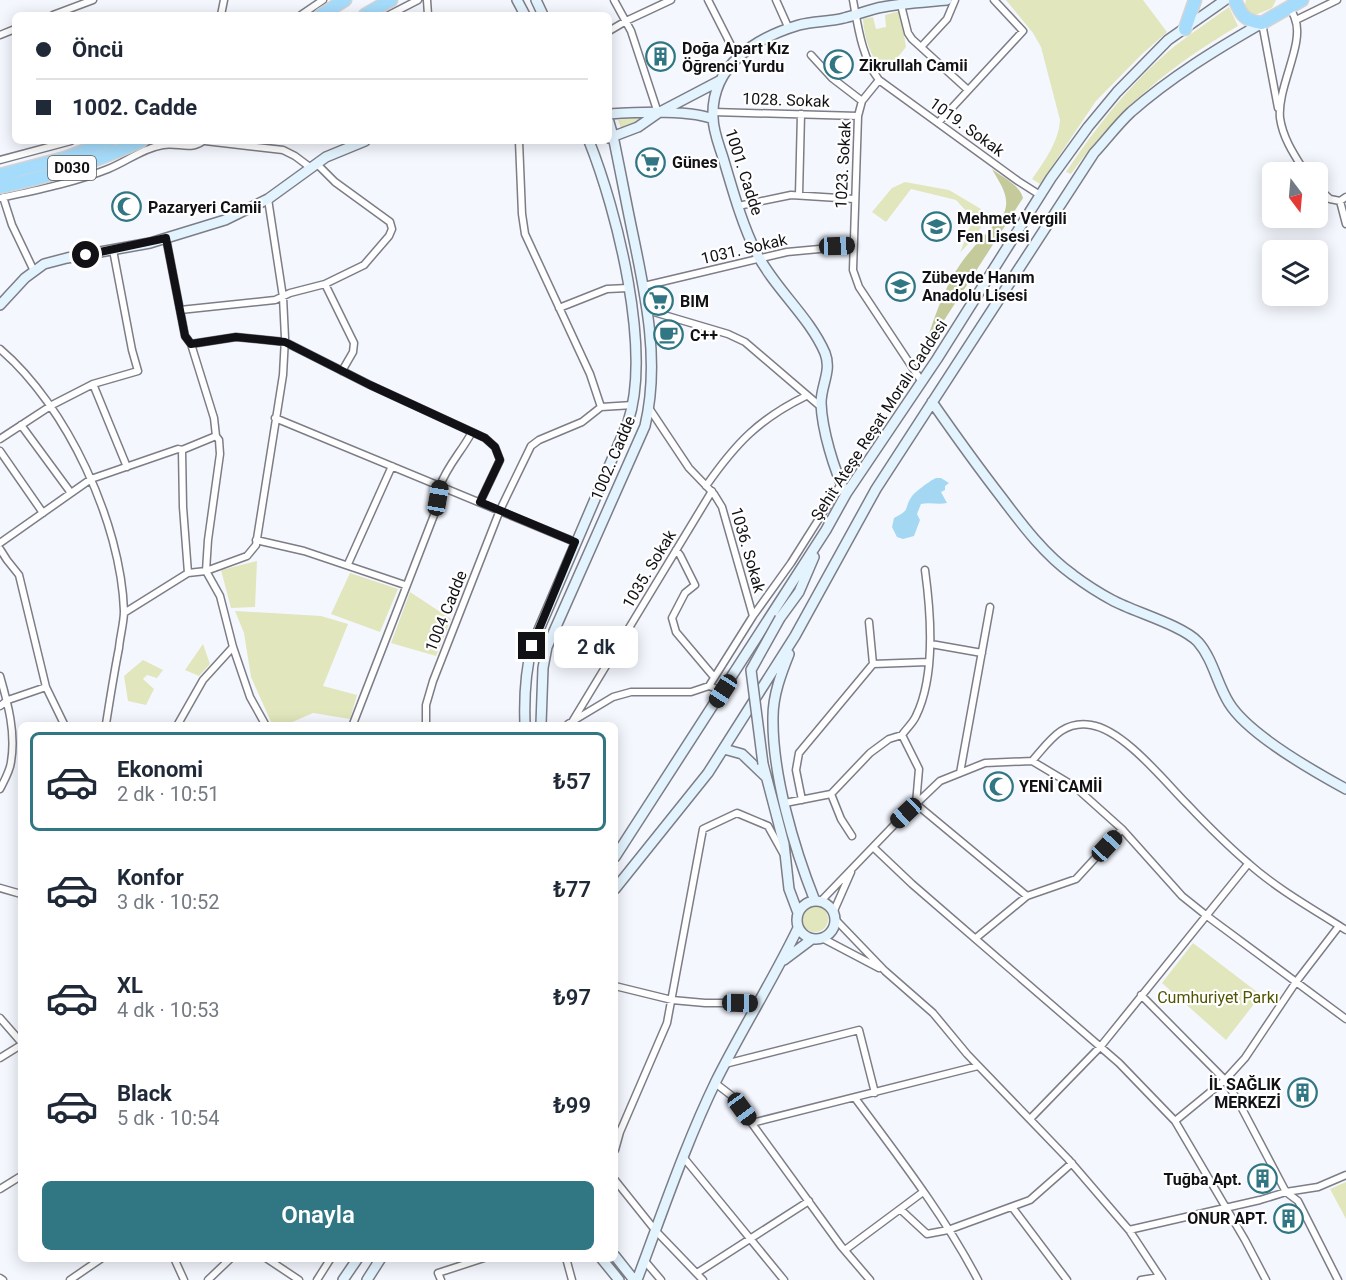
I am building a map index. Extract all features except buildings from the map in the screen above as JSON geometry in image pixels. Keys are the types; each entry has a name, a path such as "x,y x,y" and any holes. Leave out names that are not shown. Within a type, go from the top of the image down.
{"highway":[{"path":"326,12 345,0"},
{"path":"370,12 391,0"},
{"path":"1185,29 1195,0"},
{"path":"1235,0 1242,15 1248,20 1262,24 1288,3 1302,0"},
{"name":"D030","path":"0,175 65,158 102,144"},
{"name":"D030","path":"1,194 133,144"}],"main road":[{"name":"1001. Cadde","path":"846,494 831,454 822,407 828,366 824,351 759,258 738,206 713,115 721,80 730,64 764,40 789,28 882,7 947,0"},
{"name":"Şehit Ateşe Reşat Moralı Caddesi","path":"618,851 826,530 846,494 922,382 1040,195 1088,128 1118,92 1168,40 1225,0"},
{"path":"618,885 708,773 795,636 876,489 1094,153 1129,114 1171,79 1217,49 1262,24"},
{"path":"612,137 638,127 658,113 721,80"},
{"path":"612,114 713,115"},
{"name":"1002. Cadde","path":"541,722 543,668 547,646 645,426 649,408 651,364 644,286 612,142"},
{"path":"0,305 34,271 52,261 166,238 225,220 268,199 339,150 356,144"},
{"name":"1002. Cadde","path":"525,722 524,690 528,662 538,630 628,422 633,405 636,364 632,308 615,221 606,187 590,144"},
{"path":"628,288 644,286"},
{"path":"932,402 1022,524 1051,556 1073,575 1112,600 1198,642 1228,702 1239,716 1272,743 1320,775 1346,789"},
{"path":"633,405 649,408"},
{"path":"618,1259 636,1280 715,1083 782,962 798,928 798,913 789,889 785,856 763,764 751,670 780,618 799,592 826,530"},
{"path":"575,542 591,548"},
{"path":"795,636 778,685 773,715 776,764 802,867 817,902"},
{"path":"724,748 742,754 767,778"},
{"path":"782,962 832,931 834,916 826,904 817,902 805,905 798,913"},
{"path":"798,928 802,933 817,939"},
{"path":"343,1280 355,1262"},
{"path":"367,1280 378,1262"},
{"path":"604,1262 619,1280"}],"street":[{"path":"71,12 77,2 93,0"},
{"path":"305,12 323,0"},
{"path":"395,12 418,0"},
{"path":"614,0 638,49 658,113"},
{"path":"612,29 671,0"},
{"path":"708,0 737,57"},
{"path":"776,0 789,28"},
{"path":"853,0 868,60 879,80"},
{"path":"921,47 947,19 955,0"},
{"path":"938,123 1023,31 994,0"},
{"path":"1296,20 1337,0"},
{"path":"1280,119 1281,93 1298,36 1296,20 1288,3"},
{"path":"901,4 908,33 968,90"},
{"path":"1262,24 1280,119 1288,145 1299,162"},
{"path":"811,54 832,78 862,100"},
{"name":"1023. Sokak","path":"879,80 862,100 858,116 853,270 859,287 922,382"},
{"name":"1019. Sokak","path":"879,80 1017,181 1040,195"},
{"path":"799,195 801,114"},
{"name":"1028. Sokak","path":"713,115 858,116"},
{"path":"0,160 60,144"},
{"path":"34,271 12,225 1,194 50,188 99,172 163,145 191,147 198,144"},
{"path":"180,310 275,300 325,284 364,265 389,236 392,229 390,222 314,166 295,156 283,150 230,144"},
{"path":"519,144 525,234 590,374 601,407 633,405"},
{"path":"738,206 799,195 854,199"},
{"path":"1328,197 1343,199 1346,224"},
{"path":"124,613 188,573 206,571 247,556 256,545 283,375 285,342 283,297 268,199"},
{"path":"166,238 185,336 191,344 219,440 220,454 206,571 220,596 233,647 250,697 264,722"},
{"name":"1031. Sokak","path":"644,286 800,250 852,246"},
{"path":"0,439 52,405 93,384 138,371 113,250"},
{"path":"325,284 354,342 353,352 342,370"},
{"path":"559,308 607,289 628,288"},
{"path":"647,310 728,334 745,342 806,396 822,407"},
{"path":"191,344 236,337 285,342 485,438 495,447 500,460 480,502"},
{"path":"0,349 52,405 91,479 114,542 124,613 106,722"},
{"path":"93,384 127,467"},
{"path":"706,486 728,454 746,436 775,412 806,396"},
{"name":"1004 Cadde","path":"426,722 426,705 433,681 500,510 531,446 539,440 582,422 601,407"},
{"name":"1036. Sokak","path":"649,408 689,468 712,491 722,507 753,616"},
{"path":"275,418 575,542"},
{"path":"21,425 71,493"},
{"path":"354,722 436,510 440,486 472,432"},
{"path":"0,543 91,479 178,449 182,450 216,436"},
{"path":"182,450 188,573"},
{"path":"0,451 43,513"},
{"path":"348,564 392,466"},
{"path":"709,686 841,484"},
{"name":"1035. Sokak","path":"571,722 712,491"},
{"path":"256,540 348,564 405,585"},
{"path":"0,549 3,562 20,575 46,687 63,722"},
{"path":"676,550 695,585 686,593 672,618 676,632 714,678"},
{"path":"785,803 831,794 870,753 890,739 902,735 915,717 923,694 931,644 925,570"},
{"path":"960,773 990,607"},
{"path":"802,800 796,770 799,753 873,664 869,622"},
{"path":"931,644 982,653"},
{"path":"179,722 203,680 233,647"},
{"path":"873,664 928,662"},
{"path":"0,676 8,699 13,739 11,764 0,789"},
{"path":"572,722 613,698 631,692 690,692 709,686 723,691"},
{"path":"0,706 8,699 46,687"},
{"path":"1032,761 1055,735 1069,725 1090,724 1107,730 1154,768 1248,864 1346,930"},
{"path":"902,735 919,769 916,804"},
{"path":"817,902 940,781 985,763 1032,761 1074,786 1122,829 1182,896 1346,1019"},
{"path":"831,794 841,819 852,836"},
{"path":"916,804 1027,896"},
{"path":"618,1131 667,1023 703,829 737,813 768,826 785,856"},
{"path":"976,938 1027,896 1076,879 1122,829"},
{"path":"873,847 912,884 1101,1046 1175,1121 1266,1280"},
{"path":"1030,1119 1101,1046 1248,864"},
{"path":"852,869 834,916 885,971 933,1013 978,1066 1072,1163 1129,1230 1161,1278 1141,1280"},
{"path":"0,888 18,893"},
{"path":"1175,1121 1225,1080 1245,1058 1296,982 1339,926"},
{"path":"817,939 885,971"},
{"path":"618,987 672,1000 705,1003 758,1003"},
{"path":"1141,995 1225,1080 1286,1192 1298,1201 1338,1280"},
{"path":"0,1018 18,1039"},
{"path":"725,1064 859,1030 874,1093"},
{"path":"0,1058 18,1045"},
{"path":"752,1123 978,1066"},
{"path":"715,1083 732,1096 844,1250 870,1280"},
{"path":"855,1098 923,1192 978,1280"},
{"path":"684,1158 784,1280"},
{"path":"900,1209 927,1234 948,1230 1030,1200 1072,1163"},
{"path":"1129,1230 1286,1192 1318,1187 1346,1175"},
{"path":"0,1190 18,1178"},
{"path":"618,1186 655,1230 703,1280"},
{"path":"844,1250 923,1192"},
{"path":"697,1273 809,1201"},
{"path":"1012,1207 1067,1280"},
{"path":"644,1260 661,1280"},
{"path":"70,1280 96,1262"},
{"path":"176,1262 184,1280"},
{"path":"208,1280 227,1262"},
{"path":"272,1262 299,1280"},
{"path":"317,1280 328,1262"},
{"path":"441,1280 438,1273 472,1262"},
{"path":"567,1262 572,1280"}],"green space":[{"path":"1006,0 1143,0 1167,32 1096,101 1040,184 1032,179 1054,143 1060,120 1041,47 1033,33"},
{"path":"1246,0 1276,0 1272,8 1255,15 1248,12 1245,5"},
{"path":"1229,7 1238,26 1167,73 1126,109 1071,174 1066,172 1103,121 1130,89 1176,45"},
{"path":"900,11 906,47 884,74 869,48 863,19 873,17 876,29 886,27 885,15"},
{"path":"640,116 642,121 621,128 618,120"},
{"path":"992,169 1015,185 1023,198 923,353 936,314 953,276 972,249 1003,215 1006,197"},
{"path":"905,182 949,190 981,209 983,221 981,227 960,253 971,224 968,213 956,200 911,189 886,222 872,212 892,188"},
{"path":"257,561 255,607 231,608 221,570"},
{"path":"350,573 398,589 380,632 331,614"},
{"path":"410,592 451,619 436,656 391,643"},
{"path":"235,611 321,616 348,624 323,686 357,695 350,719 313,713 293,722 271,722 251,677 244,633"},
{"path":"203,644 210,664 199,676 185,670"},
{"path":"143,660 163,670 157,678 147,675 143,679 154,689 146,705 128,701 124,676"},
{"path":"815,906 824,910 828,919 824,928 815,932 806,928 802,919 806,910"},
{"name":"Cumhuriyet Parkı","path":"1193,943 1261,995 1226,1040 1162,983"},
{"path":"1346,1182 1346,1219 1330,1189"}],"water":[{"path":"936,478 949,483 941,492 947,503 921,504 917,514 920,520 914,536 903,539 897,537 892,527 894,518 905,511 914,494"}],"place":[{"name":"Doğa Apart Kız Öğrenci Yurdu","path":"661,57"},
{"name":"Zikrullah Camii","path":"838,65"},
{"name":"Günes","path":"651,162"},
{"name":"Pazaryeri Camii","path":"127,207"},
{"name":"Mehmet Vergili Fen Lisesi","path":"936,227"},
{"name":"Zübeyde Hanım Anadolu Lisesi","path":"901,286"},
{"name":"BIM","path":"659,301"},
{"name":"C++","path":"669,335"},
{"name":"YENİ CAMİİ","path":"998,786"},
{"name":"İL SAĞLIK MERKEZİ","path":"1302,1093"},
{"name":"Tuğba Apt.","path":"1263,1179"},
{"name":"ONUR APT.","path":"1289,1218"}],"route":[{"path":"86,255 166,238 185,336 191,344 236,337 285,342 370,385 485,438 495,447 500,460 480,502 575,542 532,646"}]}
